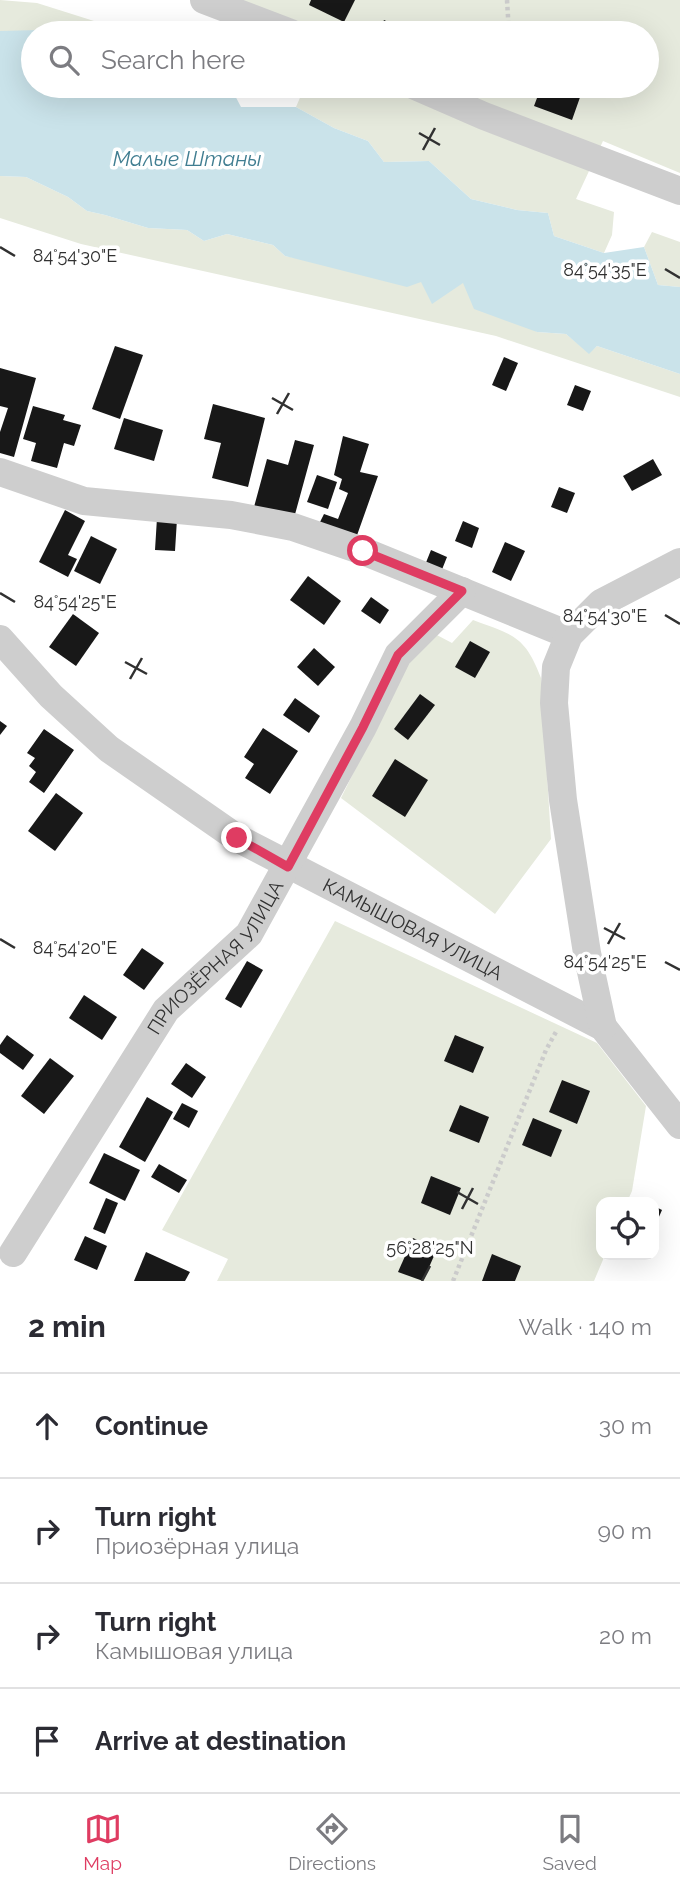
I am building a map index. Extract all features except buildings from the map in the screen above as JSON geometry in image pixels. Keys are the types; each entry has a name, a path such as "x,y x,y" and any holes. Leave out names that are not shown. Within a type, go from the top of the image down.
{"street":[{"path":"204,0 259,21"},
{"path":"443,98 680,191"},
{"path":"0,472 83,501 232,515 293,527 363,551 569,635"},
{"path":"680,562 600,603 569,635 556,667 554,703 565,813 587,953 603,1027 680,1125"},
{"name":"ПРИОЗЁРНАЯ УЛИЦА","path":"13,1253 166,1010 249,934 363,727 398,655 462,591"},
{"name":"КАМЫШОВАЯ УЛИЦА","path":"0,639 51,696 109,749 237,838 288,867 603,1027"}],"path":[{"path":"507,0 508,21"},
{"path":"453,1281 546,1051 568,1010"}],"shaded area":[{"path":"0,0 37,3 94,21 21,21 21,31 0,31"},
{"path":"238,0 680,0 680,173 603,141 576,199 614,212 612,235 604,253 554,236 548,213 517,210 471,199 429,161 384,162 368,141 334,128 296,107 300,98 659,98 659,21 292,21"},
{"path":"0,176 26,177 68,197 87,211 148,228 187,230 204,241 227,234 273,245 285,256 422,282 463,282 537,332 566,334 589,353 597,346 680,374 680,397 496,336 81,244 0,218"},
{"path":"652,232 680,242 680,287 658,285 644,247"},
{"path":"473,620 499,629 516,639 529,653 541,678 551,839 495,914 341,798 408,663 435,634 452,643"},
{"path":"335,921 597,1043 646,1106 629,1197 596,1197 596,1260 603,1260 594,1281 217,1281 228,1259 162,1230"}],"water":[{"name":"Малые Штаны","path":"21,30 21,98 236,98 241,107 296,107 334,128 368,141 384,162 429,161 471,199 517,210 548,213 554,236 604,253 644,247 658,285 680,287 680,374 597,346 589,354 566,334 537,332 474,309 463,283 432,304 421,282 407,287 285,256 273,245 227,234 204,241 187,230 148,228 87,211 68,197 26,177 0,176 0,31"}],"route":[{"path":"237,838 288,867 398,655 462,591 363,551"}]}
